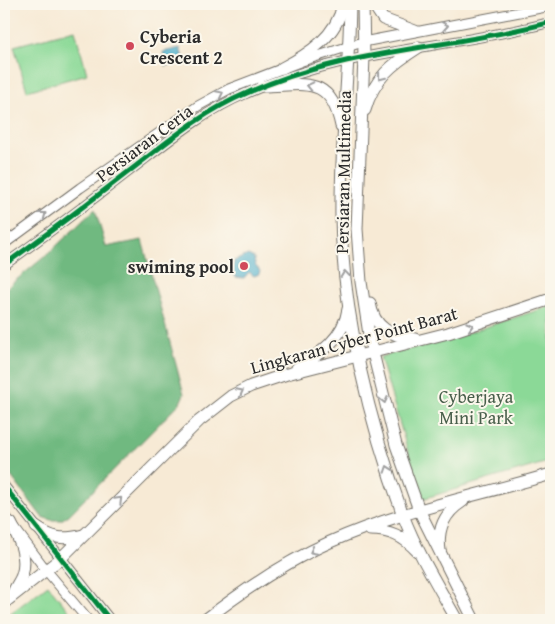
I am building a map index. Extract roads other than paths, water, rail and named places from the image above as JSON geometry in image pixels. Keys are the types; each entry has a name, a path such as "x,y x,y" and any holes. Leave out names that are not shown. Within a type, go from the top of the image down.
{"main road":[{"path":"282,68 300,59 326,38 338,20 343,4"},
{"name":"Persiaran Multimedia","path":"350,4 341,215 349,304 378,437 403,515 425,562 456,620"},
{"name":"Persiaran Multimedia","path":"363,4 364,57 357,197 361,282 372,353 396,445 419,510 442,561 474,620"},
{"path":"373,4 383,19 415,31"},
{"path":"360,140 363,115 376,83 392,65 419,47"},
{"path":"262,86 293,83 319,88 336,106 344,137"},
{"path":"357,197 366,275 374,317 390,334 423,340"},
{"name":"Lingkaran Cyber Point Barat","path":"8,600 60,558 199,421 232,396 251,386 287,374 423,340 551,299"},
{"path":"287,374 327,348 342,327 349,304"},
{"path":"205,620 278,570 330,542 419,510 551,474"},
{"path":"442,561 439,540 444,518 455,506 473,495"},
{"path":"8,600 23,573 24,559 19,539 11,523"},
{"path":"36,527 48,535 60,539 85,534"},
{"path":"358,531 377,530 393,532 411,544 425,562"}],"street":[{"name":"Persiaran Ceria","path":"4,244 80,188 198,106 229,90 282,68 363,42 551,6"},
{"name":"Persiaran Ceria","path":"4,265 207,113 262,86 297,74 364,57 498,35 551,22"},
{"path":"4,486 110,620"},
{"path":"4,514 46,570 88,620"}],"water":[{"path":"180,48 184,61 166,66 163,52"},
{"name":"swiming pool","path":"248,255 254,258 255,265 260,271 259,274 254,276 249,272 244,278 235,277 231,271 234,261"}],"place":[{"name":"Cyberia Crescent 2","path":"130,46"},
{"name":"swiming pool","path":"244,266"}],"park label":[{"name":"Cyberjaya Mini Park","path":"476,406"}]}
